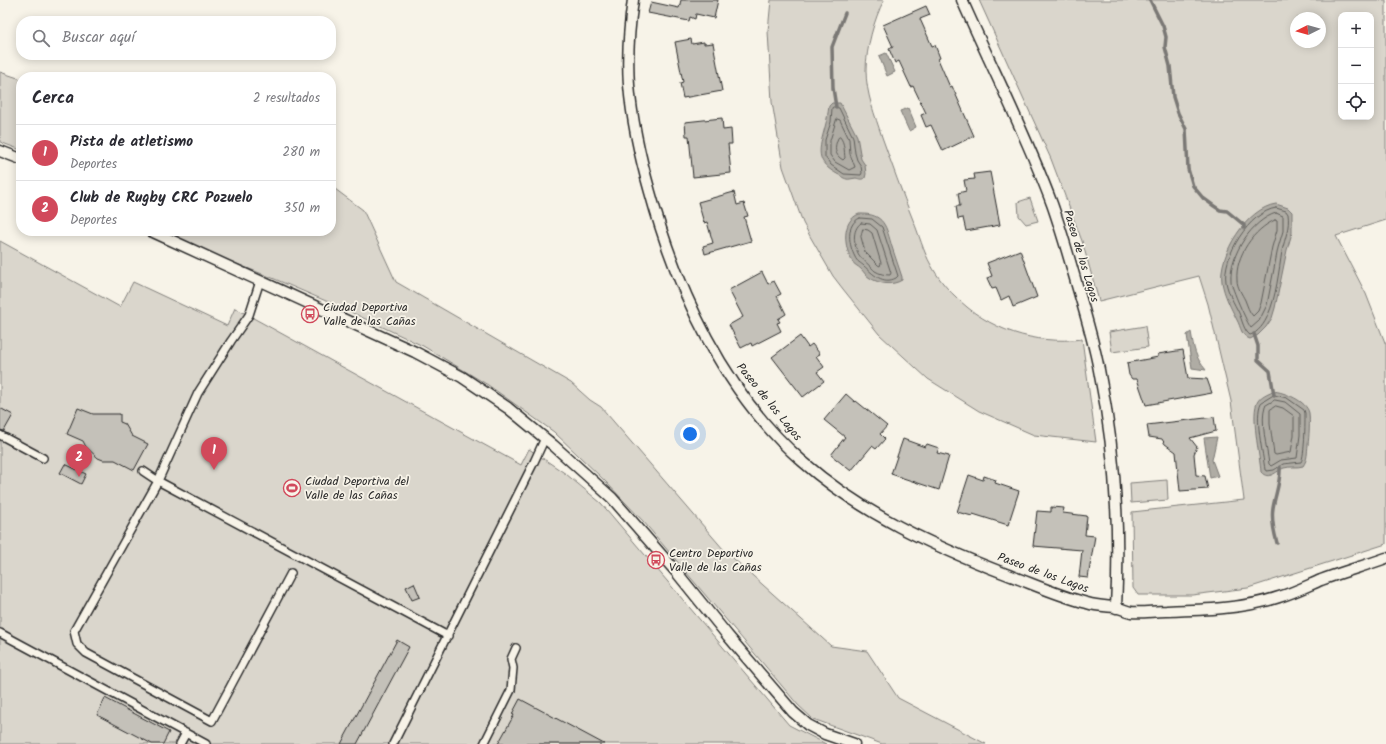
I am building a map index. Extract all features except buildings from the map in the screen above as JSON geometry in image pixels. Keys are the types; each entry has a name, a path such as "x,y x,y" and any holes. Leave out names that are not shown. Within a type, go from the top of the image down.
{"street":[{"name":"Paseo de los Lagos","path":"634,0 628,52 629,87 634,121 642,165 657,219 682,287 727,374 773,432 800,460 828,483 876,514 921,538 972,561 1084,602 1130,612 1183,611 1258,603 1280,597 1322,580 1386,558"},
{"name":"Paseo de los Lagos","path":"962,0 1017,120 1052,205 1073,269 1090,331 1109,424 1114,463 1118,532 1116,608"},
{"path":"0,151 16,157"},
{"path":"162,236 414,352 462,377 508,408 612,498 678,574 728,636 793,712 808,725 825,734 854,744"},
{"path":"260,281 250,315 231,341 198,393 158,481 74,631 77,644 86,653 212,721 291,573"},
{"path":"0,435 43,458"},
{"path":"393,744 534,462 549,442"},
{"path":"143,471 158,481 448,636"},
{"path":"0,633 206,744"},
{"path":"484,744 511,690 513,668 511,659 516,648"},
{"path":"180,744 186,733"}],"shaded area":[{"path":"771,0 884,0 871,34 866,62 866,79 871,104 882,137 928,260 951,293 968,308 997,326 1030,337 1047,340 1082,339 1096,442 1034,435 979,411 928,379 879,334 833,276 803,223 783,167 772,102 768,31"},
{"path":"979,0 1386,0 1386,220 1336,236 1366,294 1386,345 1386,544 1248,588 1192,595 1138,595 1133,588 1132,512 1244,500 1231,401 1208,304 1199,276 1099,301 1082,241 1051,159"},
{"path":"0,72 16,77 16,148 0,142"},
{"path":"336,190 363,210 396,282 571,383 590,400 601,407 724,550 831,646 867,651 898,698 986,744 882,744 813,719 798,705 643,521 604,480 554,432 488,385 423,346 340,307 221,258 175,236 336,236"},
{"path":"1030,198 1038,221 1026,224 1019,216 1018,202"},
{"name":"Ciudad Deportiva del Valle de las Cañas","path":"0,241 120,307 133,282 227,326 235,308 521,465 529,449 566,474 601,503 789,725 826,744 0,744"},
{"path":"1145,326 1148,347 1112,352 1109,332"},
{"path":"1167,480 1168,500 1131,503 1130,483"}],"water":[{"path":"886,53 895,72 887,76 879,56"},
{"path":"832,103 840,103 857,136 861,159 865,165 866,174 864,179 844,178 831,170 822,160 820,155 821,142 829,106"},
{"path":"908,108 916,127 909,131 900,111"},
{"path":"1276,204 1288,208 1292,212 1292,233 1272,318 1258,335 1250,339 1243,334 1224,292 1222,271 1230,247 1245,223 1265,207"},
{"path":"859,214 874,216 883,223 888,233 902,280 890,284 878,282 866,275 853,262 847,249 846,235 849,222 853,217"},
{"path":"1191,332 1199,361 1206,370 1192,368 1187,335"},
{"path":"1273,391 1283,393 1300,401 1304,405 1309,413 1309,438 1307,458 1303,466 1284,468 1267,476 1261,472 1255,415 1259,399"},
{"path":"1217,437 1212,460 1218,476 1210,478 1204,438"}],"waterway":[{"path":"1150,0 1163,26 1166,37 1165,47 1170,66 1173,97 1178,113 1186,129 1188,169 1193,186 1203,198 1220,210 1227,211 1244,225 1244,228"},
{"path":"836,107 833,88 832,47 845,13"},
{"path":"1254,334 1258,346 1258,360 1270,371 1274,395"},
{"path":"1277,543 1273,526 1272,512 1279,483 1280,467"}],"place":[{"name":"Ciudad Deportiva Valle de las Cañas","path":"310,314"},
{"name":"Pista de atletismo","path":"214,470"},
{"name":"Club de Rugby CRC Pozuelo","path":"79,477"},
{"name":"Ciudad Deportiva del Valle de las Cañas","path":"292,488"},
{"name":"Centro Deportivo Valle de las Cañas","path":"656,560"}]}
